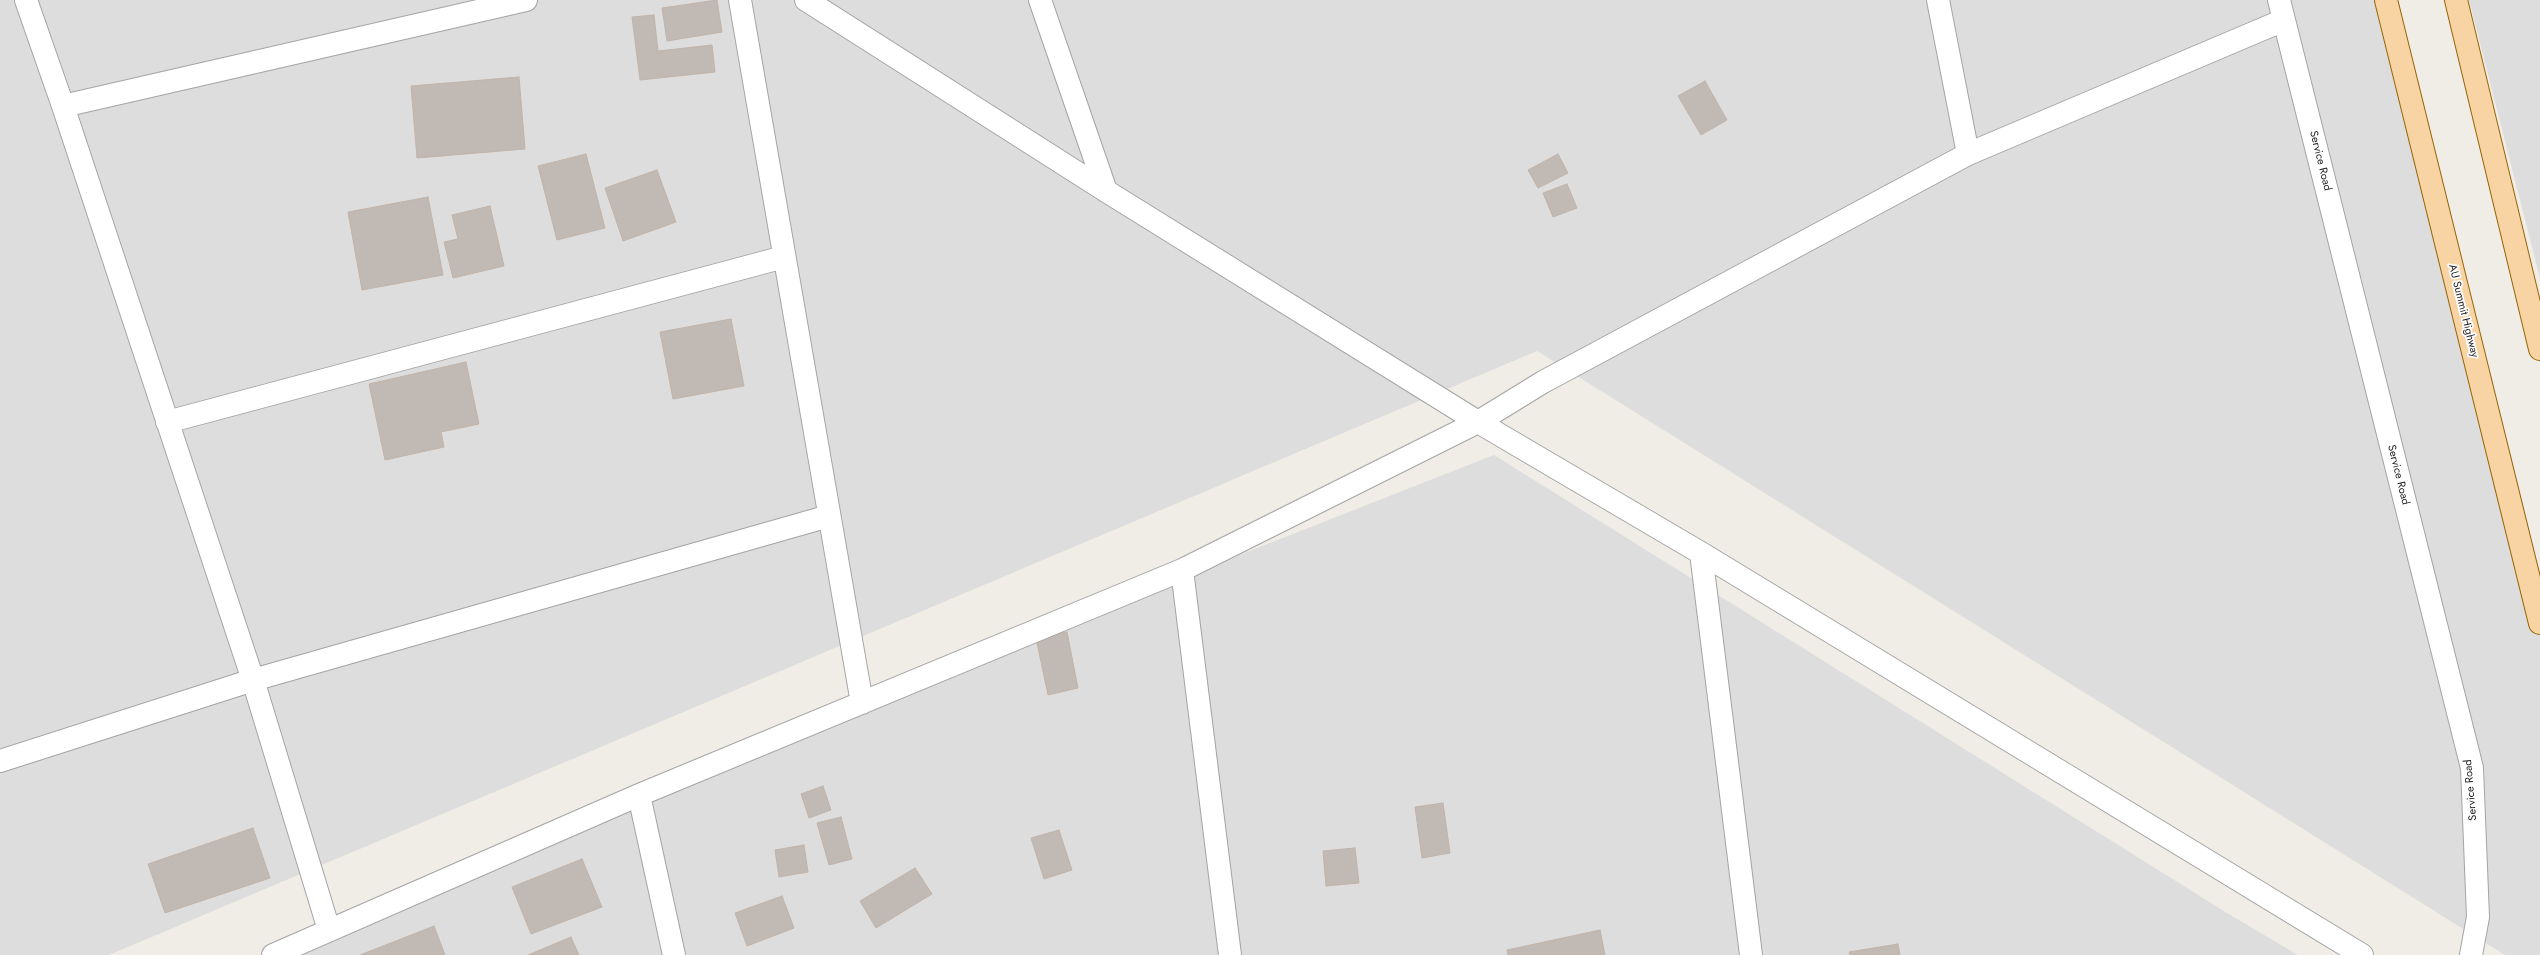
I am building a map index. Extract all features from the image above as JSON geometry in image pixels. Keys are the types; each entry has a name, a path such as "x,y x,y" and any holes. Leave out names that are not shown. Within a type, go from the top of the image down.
{"main road":[{"name":"AU Summit Highway","path":"2386,0 2540,623"},
{"path":"2456,0 2540,349"}],"street":[{"path":"26,0 63,106 253,680 329,930"},
{"path":"63,106 449,9 526,0"},
{"path":"740,0 862,703"},
{"path":"806,0 1106,191 1478,422 1701,553 2362,955"},
{"path":"1040,0 1106,191"},
{"path":"1938,0 1968,154"},
{"path":"273,955 639,795 1182,570 1478,422 1543,382 1968,154 2282,10"},
{"name":"Service Road","path":"2282,10 2472,768 2478,917 2471,955"},
{"path":"168,422 784,257"},
{"path":"0,761 253,680 829,516"},
{"path":"1701,553 1750,955"},
{"path":"1182,570 1230,955"},
{"path":"639,795 674,955"}],"shaded area":[{"path":"0,0 2384,0 2540,619 2540,955 2505,955 1537,351 109,955 0,955"},
{"path":"2469,0 2540,0 2540,278"},
{"path":"1494,455 2227,913 2298,955 286,955 862,703"}],"building":[{"path":"717,0 722,32 667,41 662,8"},
{"path":"654,15 658,51 712,45 715,72 640,80 632,17"},
{"path":"519,77 525,149 417,158 411,86"},
{"path":"1705,81 1727,120 1701,135 1678,96"},
{"path":"586,154 605,228 557,240 538,166"},
{"path":"1558,154 1568,173 1538,188 1528,170"},
{"path":"657,170 676,222 623,241 605,188"},
{"path":"1567,184 1577,208 1553,217 1543,193"},
{"path":"428,197 443,275 362,290 348,212"},
{"path":"490,206 504,266 453,278 444,242 458,239 452,215"},
{"path":"731,319 744,386 673,399 660,332"},
{"path":"466,362 479,424 441,432 444,447 385,460 369,384"},
{"path":"1067,632 1078,688 1048,695 1036,638"},
{"path":"823,786 831,810 809,818 801,794"},
{"path":"1443,803 1450,853 1422,858 1415,807"},
{"path":"841,817 852,859 829,865 817,823"},
{"path":"253,828 270,878 165,913 148,864"},
{"path":"1059,830 1072,870 1044,879 1031,838"},
{"path":"804,845 808,872 779,877 775,850"},
{"path":"1355,848 1359,883 1326,886 1323,851"},
{"path":"582,859 602,907 531,934 512,887"},
{"path":"915,868 932,894 876,928 860,901"},
{"path":"782,896 794,928 747,946 735,913"},
{"path":"434,926 445,955 360,955"},
{"path":"1600,930 1605,955 1508,955 1507,950"},
{"path":"571,937 579,955 528,955"},
{"path":"1898,944 1900,955 1850,955 1849,952"}]}
